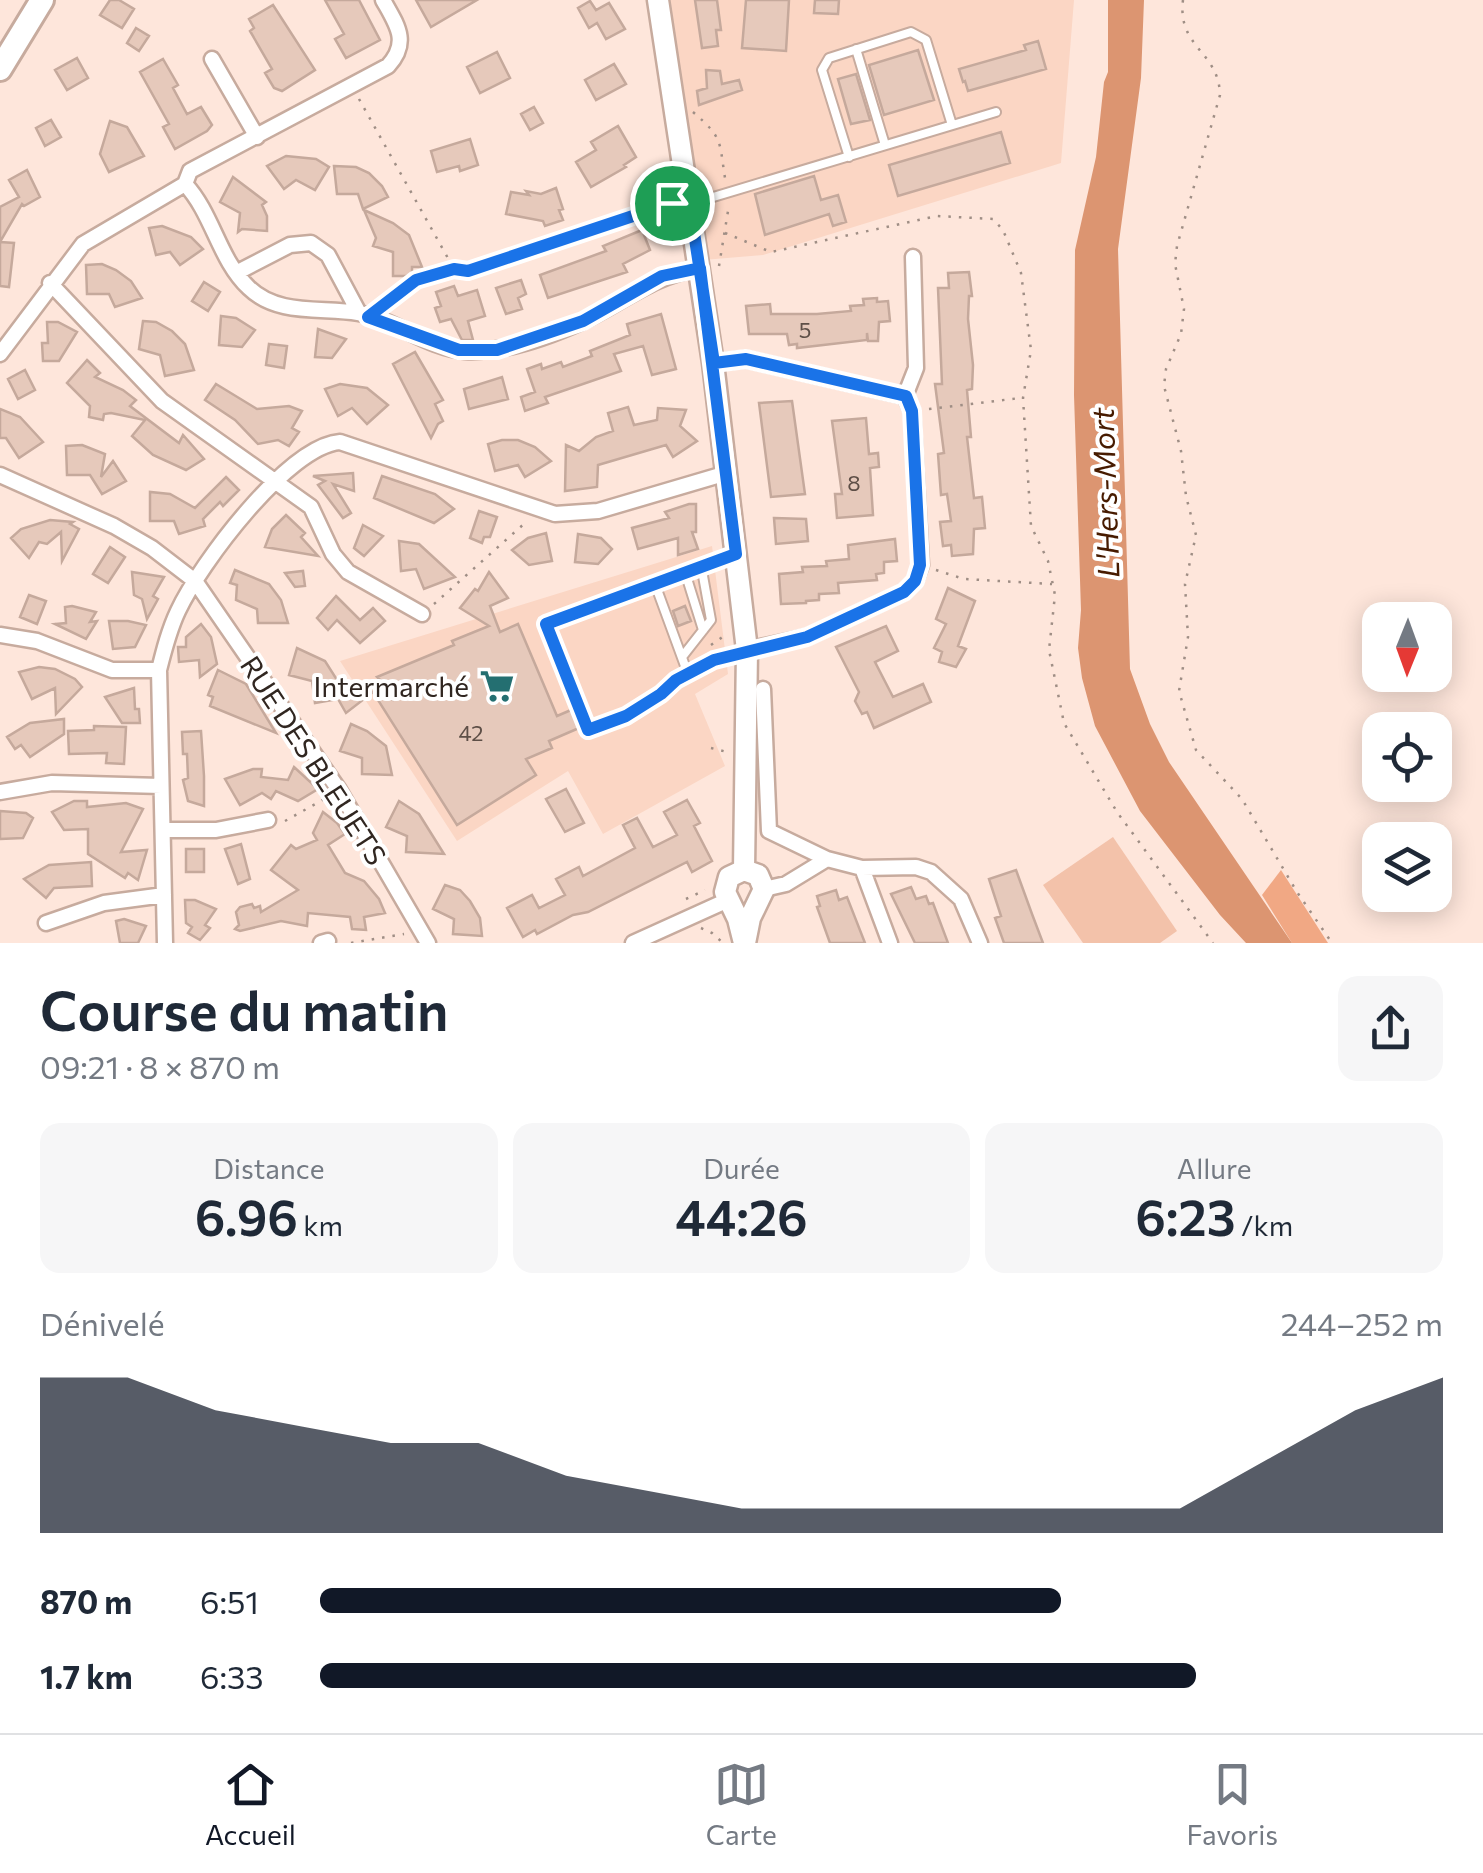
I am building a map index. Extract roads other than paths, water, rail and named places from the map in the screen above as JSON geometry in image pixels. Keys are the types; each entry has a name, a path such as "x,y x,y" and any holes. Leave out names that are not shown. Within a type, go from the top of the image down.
{"main road":[{"path":"0,69 42,0"},
{"path":"658,0 714,363 747,650 744,870"},
{"path":"745,901 725,892 730,876 744,870 758,876 745,901 745,943"}],"street":[{"path":"0,354 82,244 185,184 190,172 388,66 398,55 402,42 383,0"},
{"path":"212,60 257,137"},
{"path":"185,184 196,196 236,273 261,297 279,305 364,315 459,350 497,350 583,321 662,276 700,268"},
{"path":"236,273 290,245 311,243 328,255 364,315"},
{"path":"747,650 807,637 904,592 915,581 920,565 912,411 906,396 916,368 913,257"},
{"path":"50,283 162,401 311,507 333,554 348,572 422,614"},
{"path":"714,363 746,359 906,396"},
{"path":"165,943 159,670 170,629 194,581 276,480 316,448 340,442 535,510 575,515 726,473"},
{"path":"0,475 114,526 194,581"},
{"name":"RUE DES BLEUETS","path":"194,581 340,790 428,943"},
{"path":"0,635 37,641 112,670 159,670"},
{"path":"763,689 769,830 827,859 862,868 916,867 930,872 961,899 980,943"},
{"path":"0,792 52,783 162,786"},
{"path":"162,830 216,830 268,820"},
{"path":"634,943 693,915 745,901 786,884 827,859"},
{"path":"862,868 890,943"},
{"path":"46,923 104,903 164,895"}],"lane":[{"path":"849,156 822,70 829,58 911,32 926,40 952,125"},
{"path":"856,50 885,146"},
{"path":"689,202 996,112"},
{"path":"682,657 712,620 703,576 695,569 546,624 588,730 626,716 714,660 747,650"},
{"path":"685,572 703,630"},
{"path":"655,584 688,674"}],"water":[{"name":"L'Hers-Mort","path":"1108,0 1144,0 1141,78 1118,249 1130,669 1169,762 1292,943 1246,943 1220,915 1140,811 1095,726 1082,678 1078,648 1081,610 1074,395 1075,250 1096,157 1108,72"}],"place":[{"name":"Intermarché","path":"497,686"}]}
